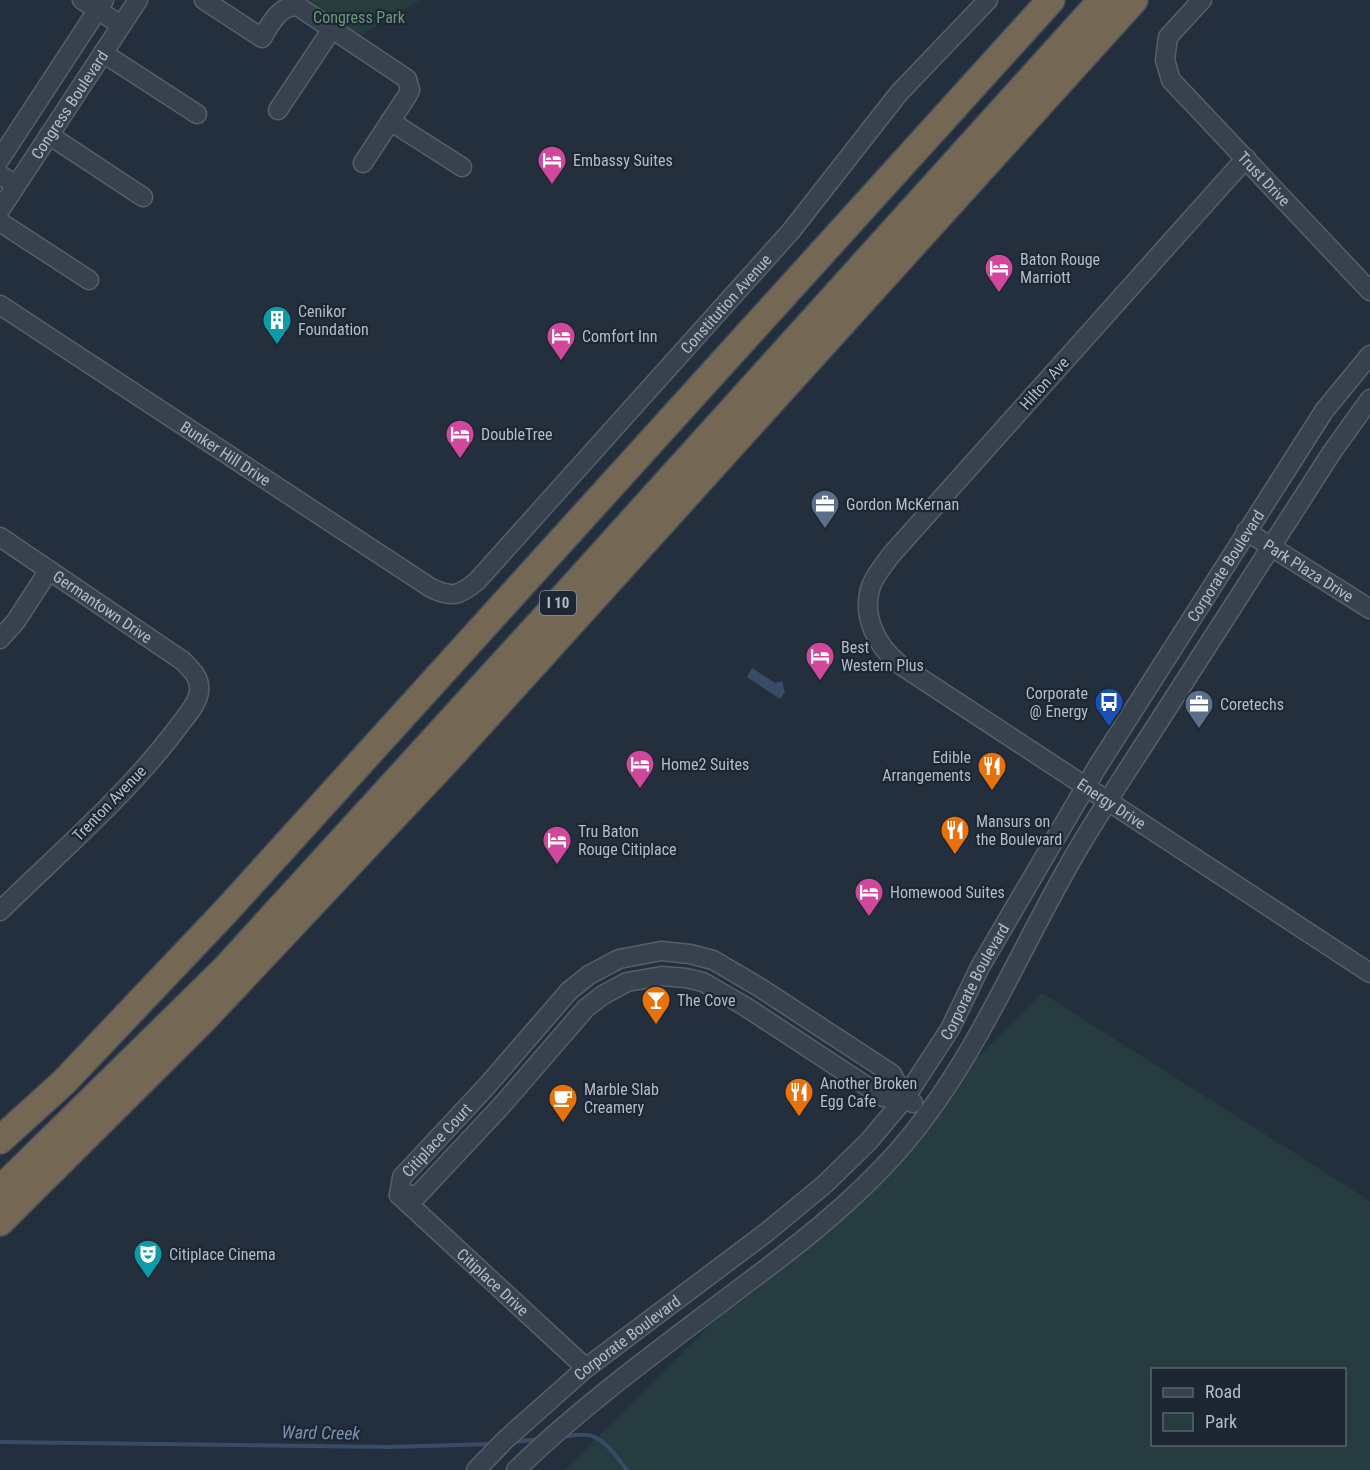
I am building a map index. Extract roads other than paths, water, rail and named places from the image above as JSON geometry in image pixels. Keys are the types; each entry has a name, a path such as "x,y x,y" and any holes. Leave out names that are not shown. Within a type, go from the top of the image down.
{"highway":[{"name":"I 10","path":"0,1140 64,1082 226,911 1051,0"},
{"name":"I 10","path":"5,1185 225,969 1102,0"},
{"path":"0,1222 203,1020 450,757 1134,0"}],"street":[{"name":"Congress Boulevard","path":"0,210 138,0"},
{"path":"204,0 261,38 282,10 293,6 299,7 407,79 410,90 363,163"},
{"name":"Constitution Avenue","path":"454,595 465,591 477,581 791,231 899,93 988,0"},
{"name":"Trust Drive","path":"1202,0 1168,37 1165,60 1171,80 1370,291"},
{"name":"Congress Boulevard","path":"0,159 95,3"},
{"path":"95,3 121,25"},
{"path":"278,110 332,29"},
{"path":"103,53 196,114"},
{"path":"390,121 462,167"},
{"path":"49,135 143,197"},
{"name":"Hilton Ave","path":"870,621 868,601 871,586 891,555 1246,158"},
{"path":"0,175 16,185"},
{"path":"0,222 89,280"},
{"name":"Bunker Hill Drive","path":"0,305 431,588 454,595"},
{"name":"Corporate Boulevard","path":"476,1470 505,1440 586,1368 767,1232 825,1184 869,1141 905,1098 950,1029 980,967 1084,787 1324,411 1370,355"},
{"name":"Corporate Boulevard","path":"516,1470 544,1443 626,1376 805,1239 857,1194 899,1149 971,1049 1045,906 1107,802 1332,452 1370,399"},
{"name":"Park Plaza Drive","path":"1246,531 1370,609"},
{"name":"Germantown Drive","path":"0,537 183,661 193,671 199,682"},
{"path":"0,639 16,621 49,570"},
{"name":"Energy Drive","path":"870,621 875,638 885,653 899,664 1370,973"},
{"path":"1180,635 1189,643 1190,673"},
{"name":"Trenton Avenue","path":"0,911 116,798 167,742 193,707 199,693 199,682"},
{"name":"Citiplace Court","path":"905,1098 883,1097 746,1007 703,982 662,976 627,982 586,1008 503,1104 418,1195 399,1195 402,1177 485,1088 569,991 619,959 661,951 712,960 759,987 892,1074 905,1098 927,1113"},
{"path":"679,977 680,953"},
{"path":"578,984 593,1003"},
{"path":"785,1034 798,1013"},
{"path":"485,1088 503,1104"},
{"name":"Citiplace Drive","path":"399,1195 586,1368"}],"water":[{"path":"752,668 775,683 782,681 785,692 780,699 747,677"}],"waterway":[{"name":"Ward Creek","path":"561,1437 592,1436 604,1443 627,1470"},
{"name":"Ward Creek","path":"514,1442 539,1439"},
{"name":"Ward Creek","path":"0,1442 390,1447 491,1444"}],"place":[{"name":"Embassy Suites","path":"552,186"},
{"name":"Baton Rouge Marriott","path":"999,294"},
{"name":"Cenikor Foundation","path":"277,346"},
{"name":"Comfort Inn","path":"561,362"},
{"name":"DoubleTree","path":"460,460"},
{"name":"Gordon McKernan","path":"825,530"},
{"name":"Best Western Plus","path":"820,682"},
{"name":"Corporate @ Energy","path":"1109,728"},
{"name":"Coretechs","path":"1199,730"},
{"name":"Home2 Suites","path":"640,790"},
{"name":"Edible Arrangements","path":"992,792"},
{"name":"Mansurs on the Boulevard","path":"955,856"},
{"name":"Tru Baton Rouge Citiplace","path":"557,866"},
{"name":"Homewood Suites","path":"869,918"},
{"name":"The Cove","path":"656,1026"},
{"name":"Another Broken Egg Cafe","path":"799,1118"},
{"name":"Marble Slab Creamery","path":"563,1124"},
{"name":"Citiplace Cinema","path":"148,1280"}],"park label":[{"name":"Congress Park","path":"359,17"}]}
